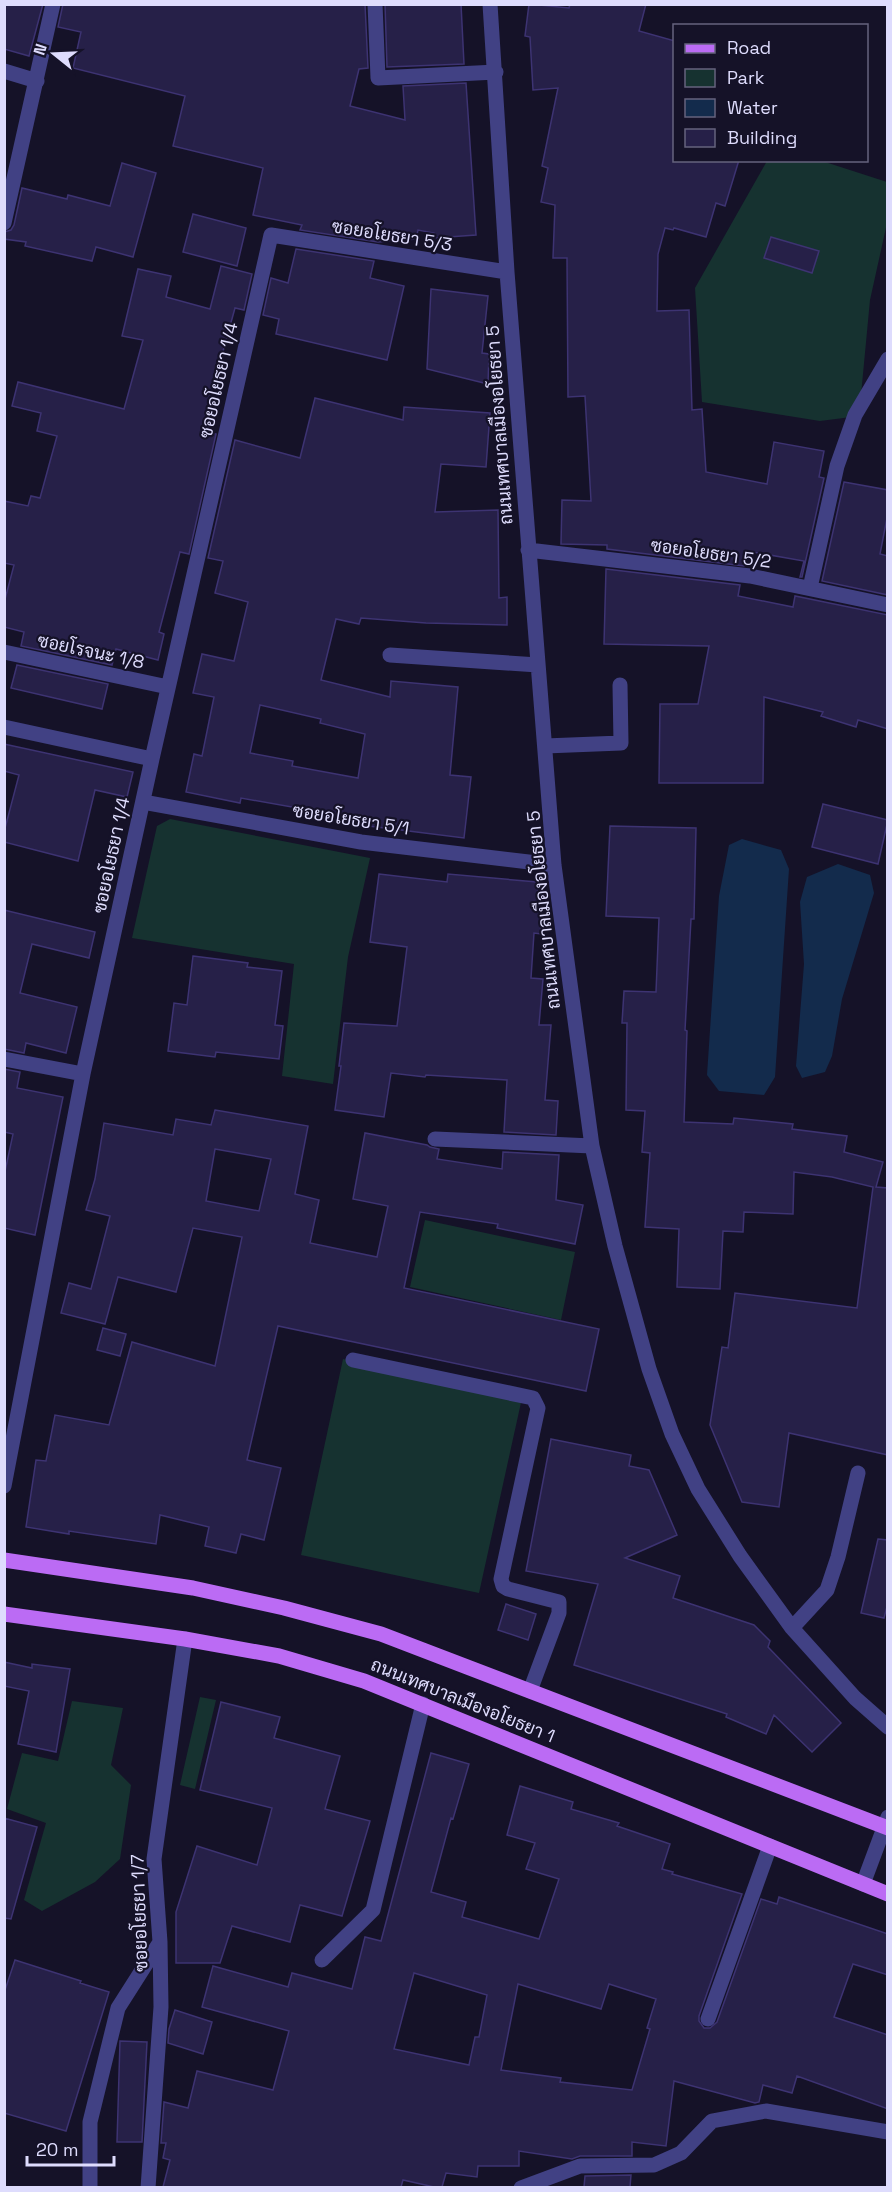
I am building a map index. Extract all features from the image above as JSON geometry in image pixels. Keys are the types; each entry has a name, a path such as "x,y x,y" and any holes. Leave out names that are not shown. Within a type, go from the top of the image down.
{"main road":[{"name":"ถนนเทศบาลเมืองอโยธยา 1","path":"4,1560 193,1588 284,1608 381,1634 887,1824"},
{"name":"ถนนเทศบาลเมืองอโยธยา 1","path":"4,1614 185,1639 279,1656 364,1681 888,1894"}],"street":[{"path":"4,222 53,4"},
{"path":"375,4 378,78 496,72"},
{"name":"ถนนเทศบาลเมืองอโยธยา 5","path":"490,4 507,272 554,865 592,1146 615,1246 646,1358 672,1434 698,1488 740,1556 792,1628 855,1698 888,1727"},
{"path":"4,70 37,81"},
{"name":"ซอยอโยธยา 5/3","path":"271,235 507,272"},
{"name":"ซอยอโยธยา 1/4","path":"4,1486 83,1074 271,235"},
{"path":"810,588 837,465 855,415 888,359"},
{"name":"ซอยอโยธยา 5/2","path":"528,550 750,576 887,605"},
{"name":"ซอยโรจนะ 1/8","path":"4,652 168,687"},
{"path":"390,655 538,665"},
{"path":"545,746 621,743 620,685"},
{"path":"4,727 152,759"},
{"name":"ซอยอโยธยา 5/1","path":"143,802 361,842 554,865"},
{"path":"4,1059 83,1074"},
{"path":"435,1139 592,1146"},
{"path":"353,1360 533,1398 538,1408 501,1579 502,1586 508,1589 559,1602 559,1613 530,1691"},
{"path":"792,1628 827,1590 838,1557 858,1473"},
{"name":"ซอยอโยธยา 1/7","path":"148,2187 161,2007 160,1942 153,1859 185,1639"},
{"path":"322,1960 373,1910 423,1704"},
{"path":"863,1884 887,1824"},
{"path":"708,2019 770,1846"},
{"path":"90,2187 90,2122 118,2008 160,1942"},
{"path":"521,2187 538,2185 580,2166 654,2164 681,2153 712,2121 766,2111 888,2132"}],"green space":[{"path":"766,162 825,162 887,182 887,223 870,300 859,416 820,421 702,402 695,288"},
{"path":"170,819 370,858 348,957 333,1084 282,1076 294,964 132,938 157,826"},
{"path":"425,1220 575,1252 561,1320 410,1287"},
{"path":"343,1359 522,1398 479,1593 301,1555"},
{"path":"200,1697 216,1700 195,1789 180,1785"},
{"path":"72,1701 123,1708 111,1765 131,1785 120,1859 95,1882 42,1911 24,1900 46,1823 7,1809 22,1753 58,1761"}],"water":[{"path":"742,839 781,850 789,869 775,1077 764,1095 719,1091 707,1075 719,896 729,845"},
{"path":"838,864 870,875 874,893 842,999 832,1056 825,1072 802,1078 796,1066 804,964 800,902 807,877"}],"building":[{"path":"4,4 43,4 29,56 4,49"},
{"path":"63,4 365,4 368,68 359,69 350,106 405,120 403,86 466,83 476,235 434,238 434,233 418,230 416,239 378,242 300,230 302,225 253,215 263,168 173,146 185,96 73,68 81,32 58,27"},
{"path":"385,4 461,4 464,64 387,67"},
{"path":"529,4 569,8 570,4 646,4 639,31 673,40 673,162 738,162 725,206 716,203 706,237 674,228 673,230 665,228 658,254 657,311 689,310 692,410 702,409 706,472 767,484 774,442 824,451 819,477 824,478 802,577 800,577 804,561 747,551 744,566 607,549 607,545 561,544 562,500 591,501 585,396 568,397 567,258 553,258 555,205 541,202 548,168 542,166 558,88 533,90 530,37 525,36"},
{"path":"122,163 156,173 133,257 96,247 92,261 25,246 26,242 4,239 4,232 11,230 14,225 22,188 67,199 68,195 110,206"},
{"path":"193,214 246,228 237,266 183,252"},
{"path":"771,237 819,251 812,273 764,258"},
{"path":"296,249 374,261 370,278 404,286 387,360 276,334 279,319 263,315 271,278 288,283"},
{"path":"221,266 252,274 244,310 235,308 212,391 218,393 207,432 216,434 189,554 180,552 159,632 164,634 158,660 116,649 112,665 21,646 24,632 4,627 4,603 14,565 4,563 4,501 28,506 31,496 40,498 57,436 37,431 41,413 12,406 18,382 124,409 143,340 122,336 138,269 171,276 166,297 210,309"},
{"path":"431,289 488,296 482,353 489,354 488,384 427,369"},
{"path":"315,398 403,420 404,407 490,413 486,467 441,464 435,512 498,510 499,598 507,597 507,625 426,623 361,618 359,624 336,619 321,680 390,697 391,681 458,687 450,775 471,777 464,838 353,824 354,818 241,798 240,803 186,792 194,754 202,756 214,697 193,693 202,654 234,661 248,602 215,593 223,561 208,558 235,440 300,458","holes":["260,705 321,719 320,723 365,734 358,778 292,766 293,761 250,753"]},
{"path":"844,482 888,490 888,513 880,554 888,556 888,595 822,581"},
{"path":"606,569 740,585 738,596 793,607 795,596 888,615 888,729 858,720 856,727 821,716 823,712 764,697 763,783 659,783 660,704 698,704 709,646 604,644"},
{"path":"17,665 108,684 102,709 11,688"},
{"path":"4,744 133,772 127,797 95,790 78,861 4,842 4,832 19,775 4,771"},
{"path":"823,804 888,820 878,864 812,847"},
{"path":"610,826 696,828 694,919 691,919 685,1030 687,1031 684,1122 733,1124 734,1118 793,1124 792,1129 847,1136 844,1152 883,1162 876,1187 888,1188 888,1455 789,1433 779,1507 742,1502 710,1425 722,1347 728,1348 735,1293 857,1308 873,1187 832,1177 794,1172 793,1214 744,1212 743,1232 723,1231 720,1289 677,1287 679,1229 645,1227 650,1153 642,1152 645,1111 626,1110 627,1023 622,1023 624,991 656,992 659,918 606,916"},
{"path":"379,874 447,882 448,874 537,882 541,934 534,933 531,978 543,979 539,1025 551,1025 545,1100 558,1101 556,1135 504,1132 507,1080 426,1075 425,1077 391,1073 384,1117 335,1110 344,1023 397,1026 407,947 370,942"},
{"path":"4,910 95,932 89,958 32,944 20,993 77,1007 66,1053 26,1043 24,1053 4,1049"},
{"path":"193,956 248,963 247,967 282,971 275,1025 283,1026 279,1059 216,1052 215,1057 168,1051 174,1003 187,1005"},
{"path":"4,1069 20,1072 17,1088 63,1097 35,1235 4,1228 4,1176 13,1134 4,1132"},
{"path":"215,1110 308,1126 295,1194 319,1200 310,1243 377,1257 388,1206 353,1199 365,1133 439,1149 437,1159 502,1169 503,1152 559,1155 556,1200 583,1205 575,1244 497,1228 498,1224 420,1212 404,1288 599,1329 586,1391 278,1326 247,1460 281,1468 264,1540 241,1534 236,1553 205,1546 209,1527 160,1515 156,1544 26,1527 36,1460 46,1461 55,1415 109,1425 132,1342 215,1366 242,1237 193,1228 176,1292 118,1277 105,1324 61,1313 69,1283 91,1289 110,1216 86,1210 95,1179 104,1123 173,1135 176,1119 211,1125","holes":["215,1149 271,1159 259,1211 206,1201"]},
{"path":"103,1328 126,1334 120,1356 97,1350"},
{"path":"551,1439 631,1455 629,1466 649,1470 677,1535 625,1558 680,1576 673,1598 754,1625 770,1641 768,1647 841,1723 812,1752 774,1715 766,1734 726,1717 727,1714 574,1665 598,1584 526,1571"},
{"path":"878,1539 888,1540 888,1603 884,1618 861,1613"},
{"path":"506,1604 536,1614 528,1640 498,1630"},
{"path":"4,1662 32,1668 32,1664 70,1669 56,1752 18,1744 29,1691 4,1686"},
{"path":"221,1702 280,1717 274,1738 340,1756 325,1809 370,1821 342,1916 300,1905 290,1942 232,1926 220,1963 176,1963 176,1912 197,1846 257,1865 272,1808 200,1790"},
{"path":"431,1753 469,1764 453,1819 451,1818 431,1892 466,1902 462,1917 539,1939 559,1879 526,1869 535,1843 507,1835 520,1786 573,1802 571,1809 619,1823 617,1826 670,1844 662,1869 742,1894 699,2016 699,2021 704,2028 710,2028 717,2022 761,1899 777,1904 779,1897 888,1934 888,1975 853,1964 834,2017 888,2035 888,2109 797,2076 792,2093 763,2085 759,2102 755,2103 674,2081 666,2146 632,2142 632,2156 580,2156 572,2159 519,2151 519,2166 478,2166 477,2177 446,2173 442,2187 403,2180 401,2187 163,2187 170,2160 163,2158 166,2143 161,2143 164,2102 188,2108 197,2071 273,2090 289,2031 202,2007 213,1966 288,1987 292,1973 352,1989 365,1937 381,1941","holes":["414,1973 487,1995 479,2037 475,2037 469,2065 394,2049","518,1984 601,2009 609,1984 656,1999 647,2028 650,2029 632,2090 560,2082 561,2078 501,2070"]},
{"path":"4,1818 37,1827 11,1919 4,1918"},
{"path":"15,1960 109,1992 66,2131 4,2113 4,1993"},
{"path":"175,2010 212,2022 203,2054 168,2043 169,2029"},
{"path":"120,2041 147,2042 142,2142 117,2142"},
{"path":"631,2175 630,2187 584,2187 585,2176"}]}
